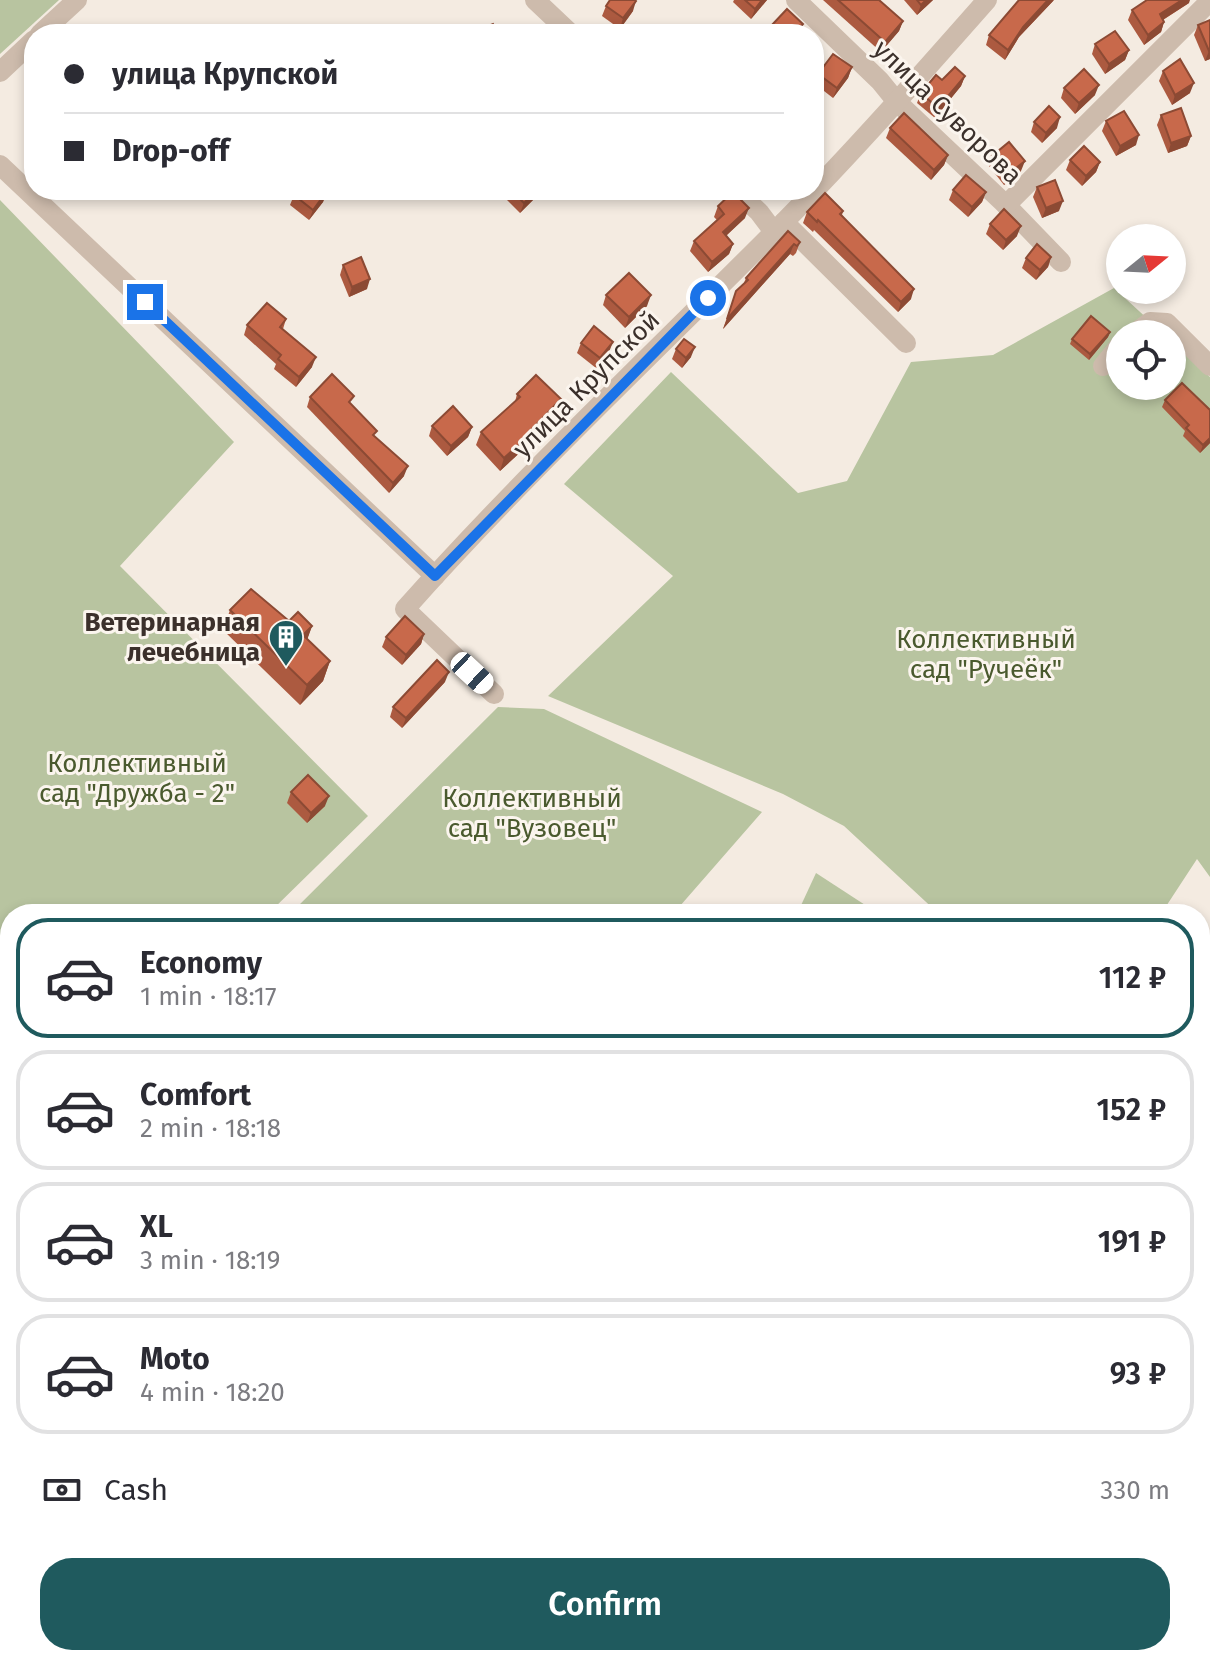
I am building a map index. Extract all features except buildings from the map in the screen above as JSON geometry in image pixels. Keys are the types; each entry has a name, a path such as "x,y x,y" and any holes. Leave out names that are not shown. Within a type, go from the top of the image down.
{"street":[{"path":"51,24 77,0"},
{"path":"535,0 560,24"},
{"name":"улица Суворова","path":"796,0 821,24"},
{"name":"улица Крупской","path":"824,179 987,0"},
{"path":"1006,205 1210,1"},
{"name":"улица Суворова","path":"824,27 1061,262"},
{"path":"0,72 24,49"},
{"path":"0,165 24,188"},
{"path":"37,200 435,576"},
{"path":"746,200 906,343"},
{"name":"улица Крупской","path":"494,694 405,609 804,200"},
{"path":"1186,342 1210,366"},
{"path":"1103,366 1106,362"}],"green space":[{"path":"0,0 59,0 33,24 24,24 24,32 0,54"},
{"name":"Коллективный сад \"Дружба - 2\"","path":"0,200 234,442 120,566 368,816 278,904 0,904"},
{"name":"Коллективный сад \"Ручеёк\"","path":"1106,292 1106,304 1131,304 1149,320 1106,320 1106,400 1186,400 1186,355 1210,377 1210,877 1197,859 1168,904 928,904 844,826 783,794 548,696 673,576 564,484 671,372 798,493 847,481 911,362 993,355"},
{"name":"Коллективный сад \"Вузовец\"","path":"498,707 544,709 762,812 682,904 300,904"},
{"path":"816,873 864,904 802,904"}],"place":[{"name":"Ветеринарная лечебница","path":"286,668"}],"route":[{"path":"145,302 435,576 708,298"}]}
